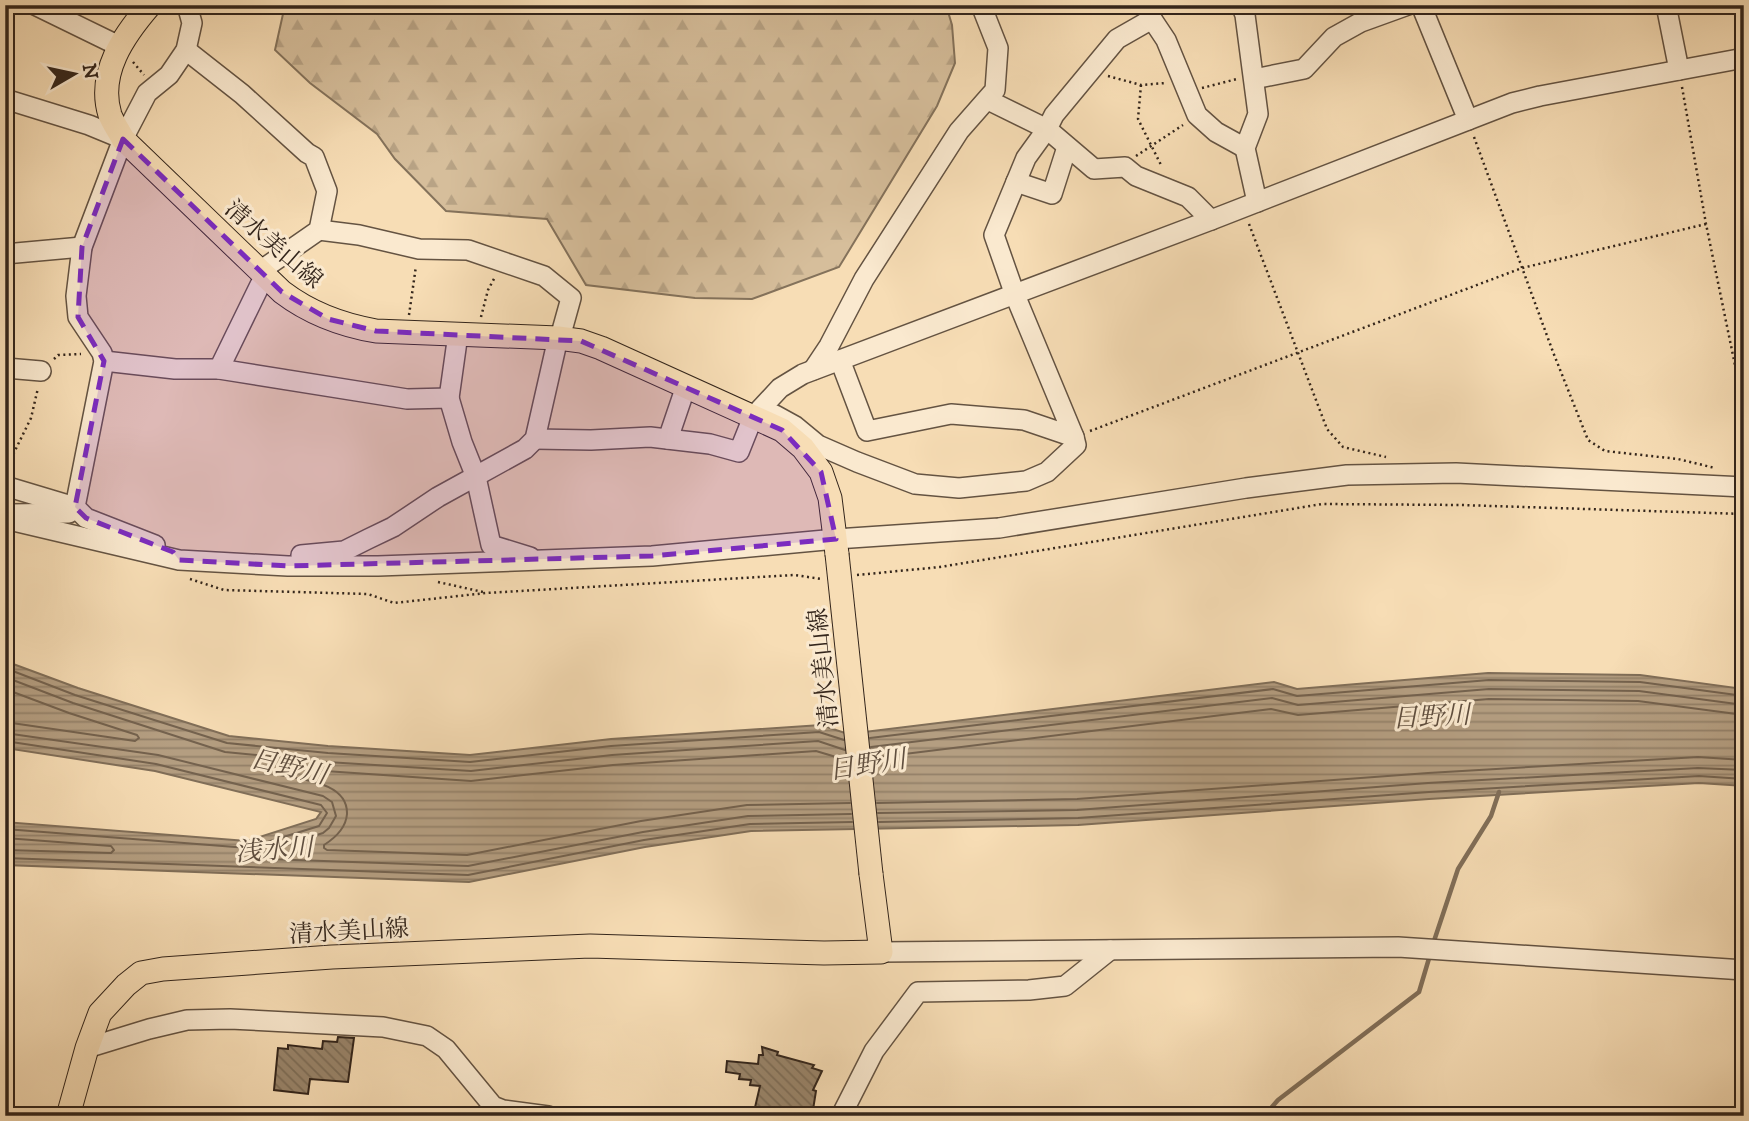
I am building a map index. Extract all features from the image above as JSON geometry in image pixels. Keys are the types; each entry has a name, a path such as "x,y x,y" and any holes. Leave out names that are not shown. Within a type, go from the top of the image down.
{"main road":[{"name":"清水美山線","path":"68,1116 100,1013 141,973 163,969 332,957 590,946 824,953 881,952 830,498 821,472 803,448 782,430 581,341 560,336 468,331 376,331 350,327 303,308 263,275 123,139 110,114 107,93 114,53 128,30 150,5"}],"street":[{"path":"35,5 119,46"},
{"path":"5,517 69,513 75,508 103,357 78,317 76,296 82,247 123,139 147,93 169,75 186,50 192,23 187,5"},
{"path":"813,370 830,346 864,279 959,131 995,90 998,48 981,5"},
{"path":"1241,5 1245,15 1258,114 1245,148 1250,205"},
{"path":"1254,79 1304,69 1343,32 1361,22 1408,5"},
{"path":"1421,5 1468,120"},
{"path":"1666,5 1679,70"},
{"path":"753,417 775,415 795,426 818,445 915,484 959,488 1026,481 1047,472 1076,445 1015,295 994,235 1026,158 1054,116 1117,39 1149,12 1166,40 1197,115 1216,132 1245,148"},
{"path":"186,50 242,94 314,157 327,191 319,229 263,275 219,369"},
{"path":"535,439 650,437 710,444 739,452 753,417 780,388 813,370 1512,103 1744,58"},
{"path":"5,99 89,125 123,139"},
{"path":"988,100 1047,129 1094,169 1125,167 1136,176 1188,197 1211,220"},
{"path":"1016,182 1052,194 1067,147"},
{"path":"288,566 295,556 344,551 368,540 525,449 535,439 571,298 544,276 468,250 419,249 319,229"},
{"path":"5,254 82,247"},
{"path":"468,331 449,398 476,477 491,545 527,554 538,562"},
{"path":"103,357 175,369 219,369 407,399 449,398"},
{"path":"839,360 867,431 951,414 1024,420 1073,437"},
{"path":"5,373 6,368 41,371"},
{"path":"668,439 686,386"},
{"path":"5,517 182,569 538,562 836,546 999,528 1246,488 1347,475 1456,472 1744,487"},
{"path":"5,486 75,508 86,518 173,552 182,569"},
{"path":"881,952 1398,947 1744,970"},
{"path":"841,1116 874,1051 918,992 1029,990 1065,986 1110,950"},
{"path":"88,1048 149,1028 187,1020 230,1018 383,1027 427,1037 446,1049 493,1106 503,1110 548,1116"}],"path":[{"path":"119,46 154,86"},
{"path":"1092,69 1141,85 1157,86 1254,79"},
{"path":"1679,70 1706,224 1744,409"},
{"path":"1141,85 1138,119 1172,190"},
{"path":"1125,167 1126,162 1197,115"},
{"path":"1468,120 1588,440 1605,451 1678,459 1717,468"},
{"path":"1250,205 1297,352 1327,429 1343,447 1395,458"},
{"path":"1073,437 1522,268 1706,224"},
{"path":"408,323 419,249"},
{"path":"468,331 503,261"},
{"path":"5,472 31,418 41,371 58,355 103,357"},
{"path":"846,576 940,566 1322,504 1461,505 1744,514"},
{"path":"182,569 224,590 368,594 394,603 486,593 794,575 833,578"}],"highlighted area":[{"path":"123,139 282,292 328,319 376,331 581,341 782,430 821,472 836,539 652,556 288,566 179,560 173,552 86,518 75,507 104,361 78,317 82,247"}],"green space":[{"path":"285,5 946,5 952,25 955,63 937,106 839,267 752,299 695,298 586,285 547,219 446,211 395,159 377,134 310,83 275,50"}],"water":[{"path":"5,661 78,688 229,736 328,746 470,755 611,739 821,725 848,734 1274,682 1297,689 1488,673 1640,675 1744,689 1744,786 1699,783 1429,799 1078,825 751,831 645,847 469,882 5,865 5,822 247,841 316,819 321,812 155,771 5,748"}],"building":[{"path":"338,1037 354,1038 348,1082 310,1079 308,1094 274,1090 278,1048 288,1049 288,1045 322,1049 323,1041 337,1042"},
{"path":"762,1047 778,1052 777,1055 814,1065 812,1068 822,1071 813,1090 816,1091 812,1116 753,1116 760,1086 750,1085 751,1080 739,1079 740,1074 726,1072 727,1061 758,1064 759,1055 763,1055"}],"waterway":[{"path":"1433,944 1458,869 1491,816 1499,792"},
{"path":"1264,1116 1278,1100 1419,992 1430,955"}],"water label":[{"name":"日野川","path":"1431,716"},
{"name":"日野川","path":"867,764"},
{"name":"日野川","path":"289,766"},
{"name":"浅水川","path":"274,849"}]}
